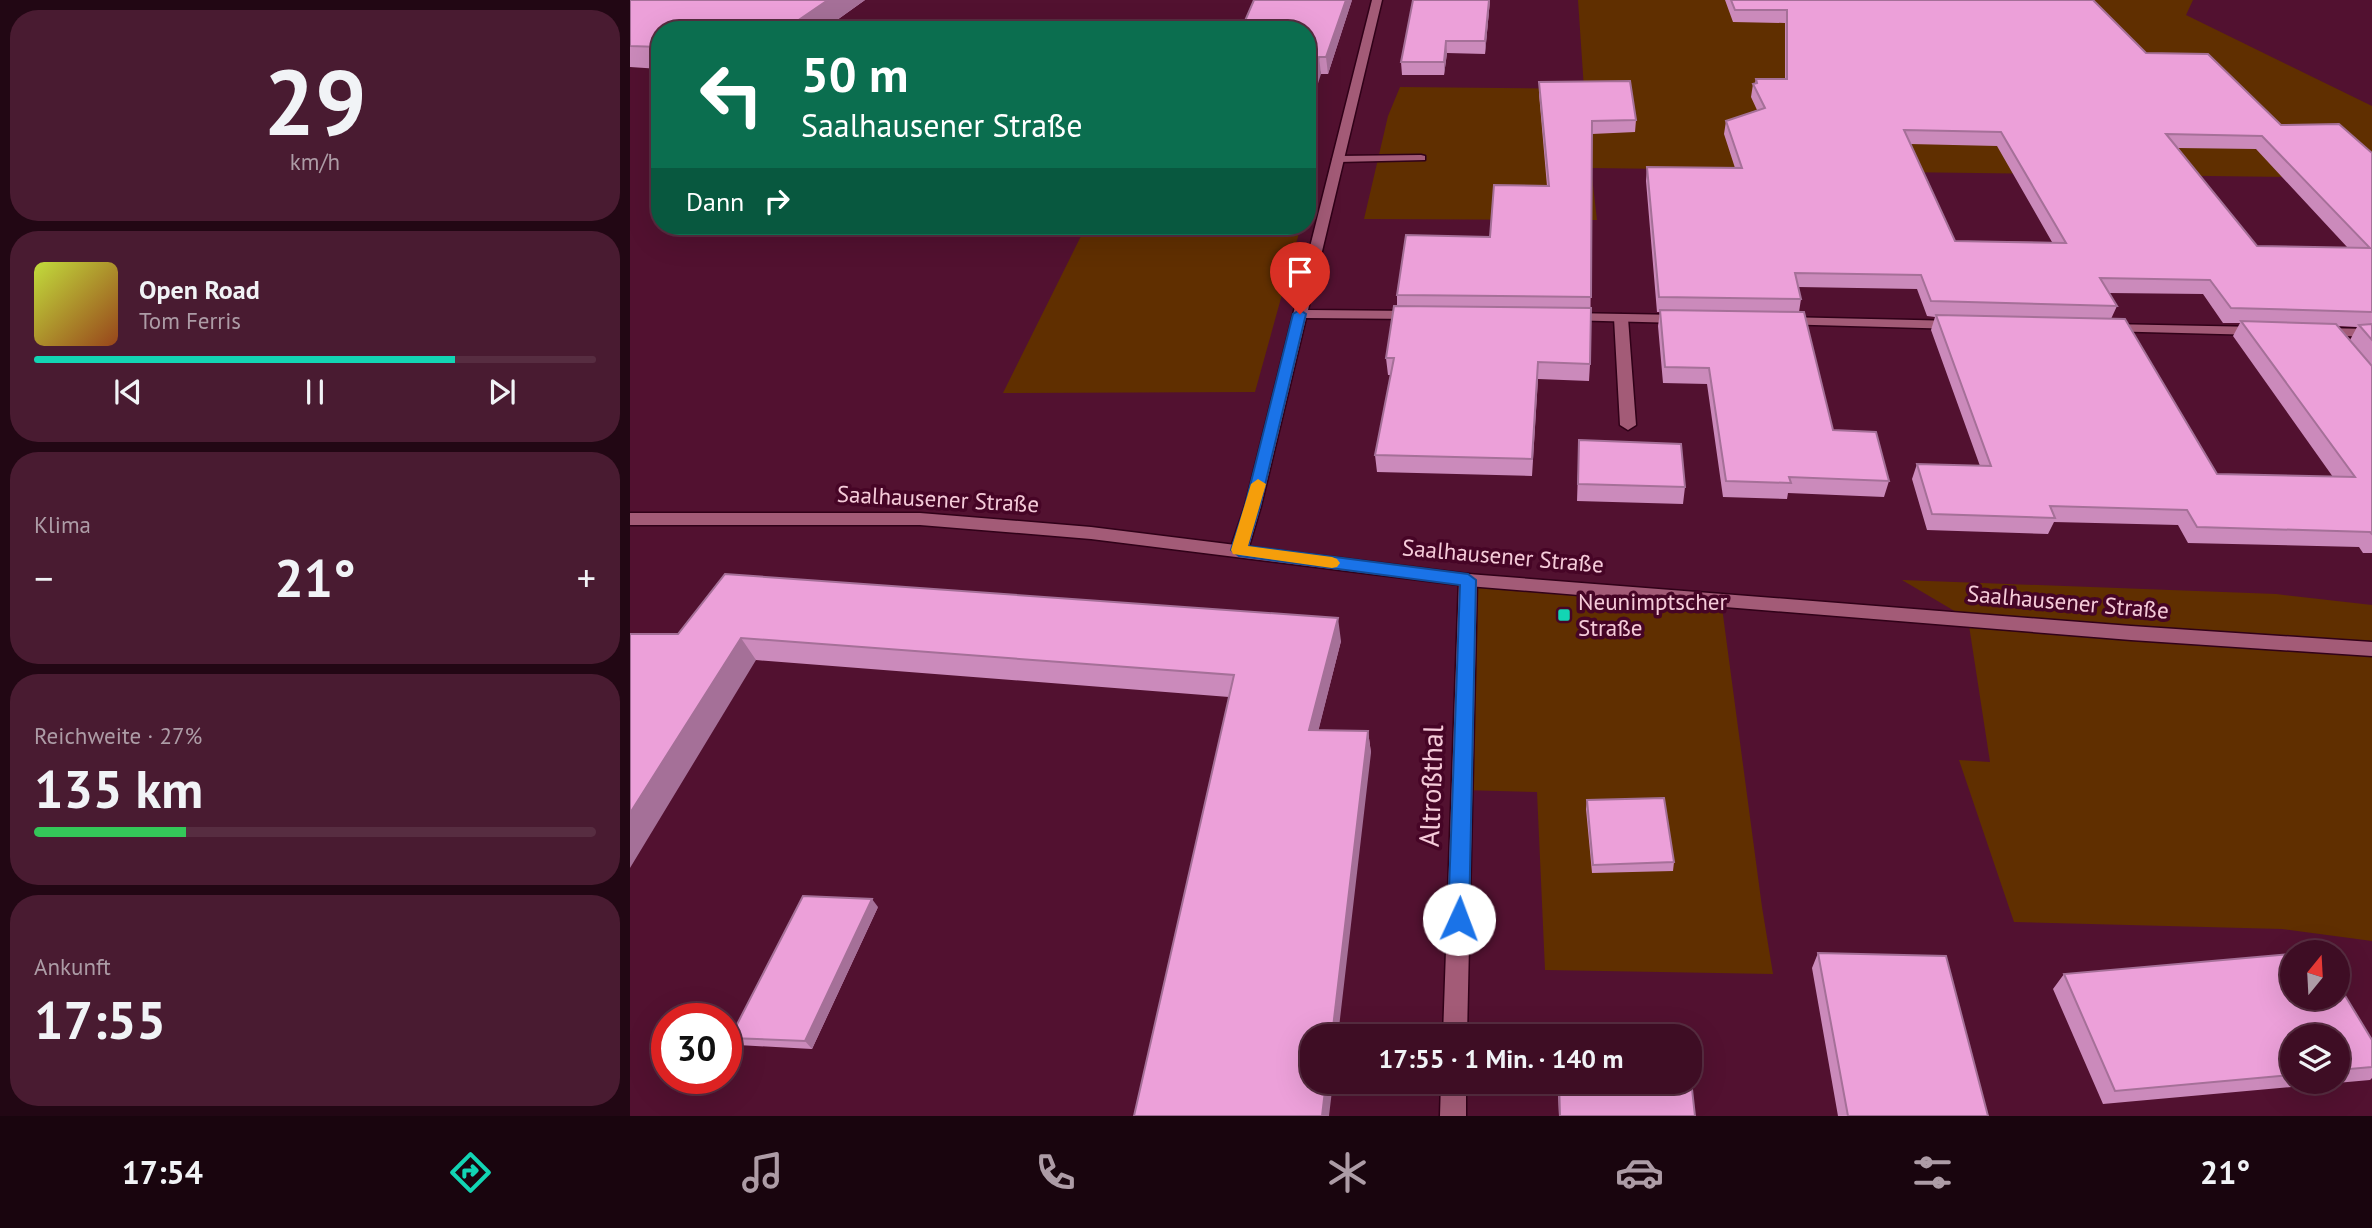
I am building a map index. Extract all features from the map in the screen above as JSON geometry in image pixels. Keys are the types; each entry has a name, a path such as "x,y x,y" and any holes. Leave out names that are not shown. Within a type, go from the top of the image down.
{"street":[{"path":"1239,550 1253,506 1377,0"},
{"path":"1338,159 1421,158"},
{"path":"1300,314 1426,316"},
{"path":"1551,317 1696,319"},
{"path":"1621,318 1628,425"},
{"path":"1762,320 1976,326"},
{"path":"2097,328 2268,331"},
{"path":"2307,332 2372,333"},
{"path":"2333,333 2349,352"},
{"name":"Saalhausener Straße","path":"630,519 920,519 1091,533 1468,580 2131,633 2372,649"},
{"name":"Altroßthal","path":"1455,1024 1468,580"},
{"path":"1453,1116 1454,1094"}],"shaded area":[{"path":"1578,0 2193,0 2186,15 2372,106 2372,178 1591,168 1597,220 1364,219 1388,116 1400,87 1584,89"},
{"path":"1082,235 1299,235 1255,392 1003,393"},
{"path":"1468,580 1721,600 1773,974 1545,970 1537,792 1462,790"},
{"path":"1902,580 2276,594 2372,605 2372,941 2282,929 2014,922 1959,760 1990,762 1968,619"}],"building":[{"path":"630,0 828,0 797,21 651,21 651,47 630,46"},
{"path":"1254,0 1346,0 1326,57 1319,57 1316,66 1316,21 1245,21"},
{"path":"1413,0 1489,0 1485,41 1446,41 1444,62 1401,62"},
{"path":"1731,0 2093,0 2146,53 2208,54 2281,125 2339,124 2372,153 2372,312 2231,308 2210,280 2100,278 2117,306 1931,301 1921,275 1795,273 1801,299 1659,297 1647,167 1742,168 1726,121 1765,108 1753,84 1757,83 1756,79 1787,79 1787,10 1735,10","holes":["1904,130 2001,132 2066,243 1955,241","2166,134 2262,136 2370,248 2257,246"]},
{"path":"1630,81 1636,120 1592,121 1591,297 1397,295 1406,235 1490,237 1494,185 1549,186 1539,82"},
{"path":"1394,306 1591,308 1590,364 1538,362 1532,459 1375,455 1394,358 1386,358"},
{"path":"1660,310 1804,312 1833,430 1876,432 1889,481 1789,477 1791,483 1726,481 1709,368 1665,367"},
{"path":"1936,315 2125,319 2217,474 2355,477 2241,321 2336,324 2372,366 2372,534 2197,527 2187,510 2050,506 2055,518 1932,514 1917,464 1991,466"},
{"path":"2372,324 2372,340 2359,325"},
{"path":"1579,440 1681,444 1685,487 1578,484"},
{"path":"725,574 1338,618 1309,730 1368,731 1333,1024 1300,1024 1300,1094 1325,1094 1322,1116 1134,1116 1234,675 741,638 630,813 630,634 678,634"},
{"path":"1664,798 1674,862 1593,865 1587,800"},
{"path":"803,896 872,899 805,1041 742,1038 742,1015"},
{"path":"1818,953 1946,956 1988,1116 1848,1116"},
{"path":"2280,955 2280,1010 2350,1010 2350,1004 2372,1040 2372,1067 2350,1069 2350,1024 2280,1024 2280,1076 2115,1091 2064,974"},
{"path":"1559,1094 1693,1094 1695,1116 1560,1116"}],"slow traffic":[{"path":"1258,484 1239,550 1332,563"}],"place":[{"name":"Neunimptscher Straße","path":"1564,615"}],"route":[{"path":"1300,314 1253,506 1239,550 1468,580 1459,919"}]}
